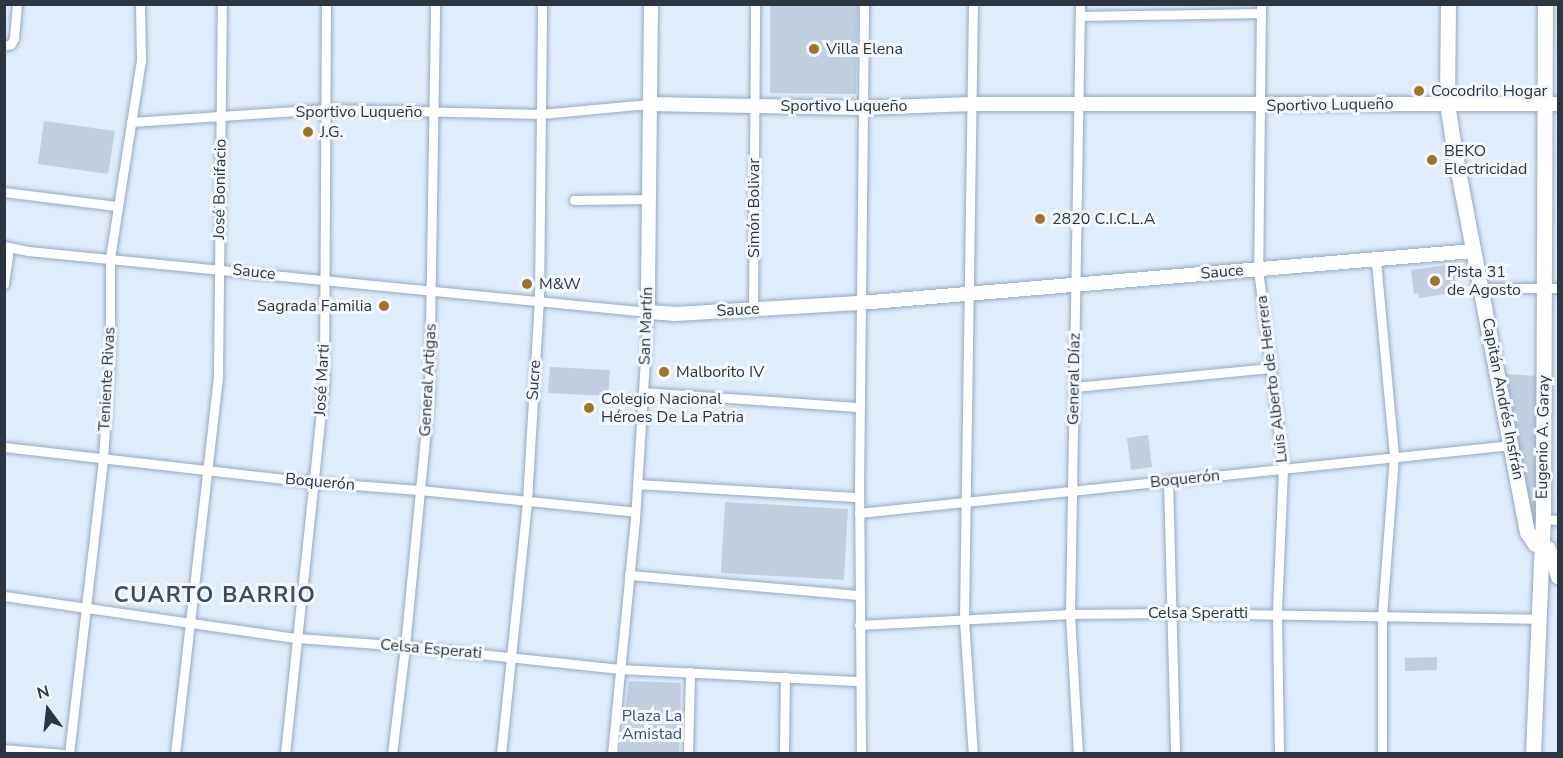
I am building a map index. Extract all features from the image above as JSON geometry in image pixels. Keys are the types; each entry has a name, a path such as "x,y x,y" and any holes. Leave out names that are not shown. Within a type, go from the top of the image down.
{"main road":[{"name":"Capitán Andrés Insfrán","path":"1449,4 1447,104 1527,532 1535,544 1540,545"},
{"name":"Eugenio A. Garay","path":"1540,545 1551,520 1552,104 1545,4"},
{"path":"1533,753 1540,545"}],"street":[{"path":"8,45 14,38 17,4"},
{"name":"Teniente Rivas","path":"69,753 103,459 110,354 110,258 116,206 141,61 140,4"},
{"name":"José Bonifacio","path":"175,753 192,622 218,375 222,4"},
{"name":"José Marti","path":"285,753 324,380 326,4"},
{"name":"General Artigas","path":"392,753 405,646 429,395 435,4"},
{"name":"Sucre","path":"501,753 527,501 539,301 542,4"},
{"name":"San Martín","path":"612,753 635,512 648,312 651,4"},
{"name":"Simón Bolivar","path":"753,309 756,4"},
{"path":"861,753 859,407 864,4"},
{"path":"973,4 964,620 973,753"},
{"name":"General Díaz","path":"1078,753 1070,614 1080,4"},
{"path":"1080,16 1261,9"},
{"name":"Luis Alberto de Herrera","path":"1261,9 1258,269 1283,468 1277,613 1279,753"},
{"name":"Sportivo Luqueño","path":"130,122 326,109 541,114 649,104 863,108 972,104 1259,106 1552,104"},
{"path":"4,192 116,206"},
{"path":"574,200 649,199"},
{"path":"4,284 7,247"},
{"name":"Sauce","path":"7,247 648,312 860,303 1473,251"},
{"path":"1376,261 1394,456 1382,615 1382,753"},
{"path":"1482,288 1552,288"},
{"path":"1074,387 1271,368"},
{"path":"643,392 859,407"},
{"name":"Boquerón","path":"859,513 1394,456 1511,446"},
{"name":"Boquerón","path":"4,447 313,482 420,490 635,512"},
{"path":"1168,480 1175,753"},
{"path":"637,484 859,494"},
{"path":"1540,545 1550,551 1558,577"},
{"path":"629,575 859,595"},
{"name":"Celsa Esperati","path":"4,596 297,638 512,656 620,669 860,681"},
{"name":"Celsa Speratti","path":"860,626 1070,614 1277,613 1538,619"},
{"path":"688,753 690,672"},
{"path":"784,753 785,677"},
{"path":"4,749 65,753"}],"green space":[{"name":"Villa Elena","path":"770,5 858,5 856,94 770,93"},
{"path":"44,121 115,131 108,174 38,164"},
{"name":"Pista 31 de Agosto","path":"1454,264 1459,292 1419,298 1418,293 1414,294 1411,270"},
{"path":"550,367 610,370 608,396 548,393"},
{"path":"1506,374 1537,376 1535,523 1530,521"},
{"path":"1148,435 1152,467 1131,470 1127,438"},
{"path":"725,502 848,509 844,580 721,573"},
{"path":"1437,657 1437,670 1405,671 1405,658"},
{"name":"Plaza La Amistad","path":"629,681 681,683 679,753 620,753"}],"place":[{"name":"Villa Elena","path":"814,49"},
{"name":"Cocodrilo Hogar","path":"1419,91"},
{"name":"J.G.","path":"308,132"},
{"name":"BEKO Electricidad","path":"1432,160"},
{"name":"2820 C.I.C.L.A","path":"1040,219"},
{"name":"Pista 31 de Agosto","path":"1435,281"},
{"name":"M&W","path":"527,284"},
{"name":"Sagrada Familia","path":"384,306"},
{"name":"Malborito IV","path":"664,372"},
{"name":"Colegio Nacional Héroes De La Patria","path":"589,408"}],"district":[{"name":"CUARTO BARRIO","path":"215,596"}]}
